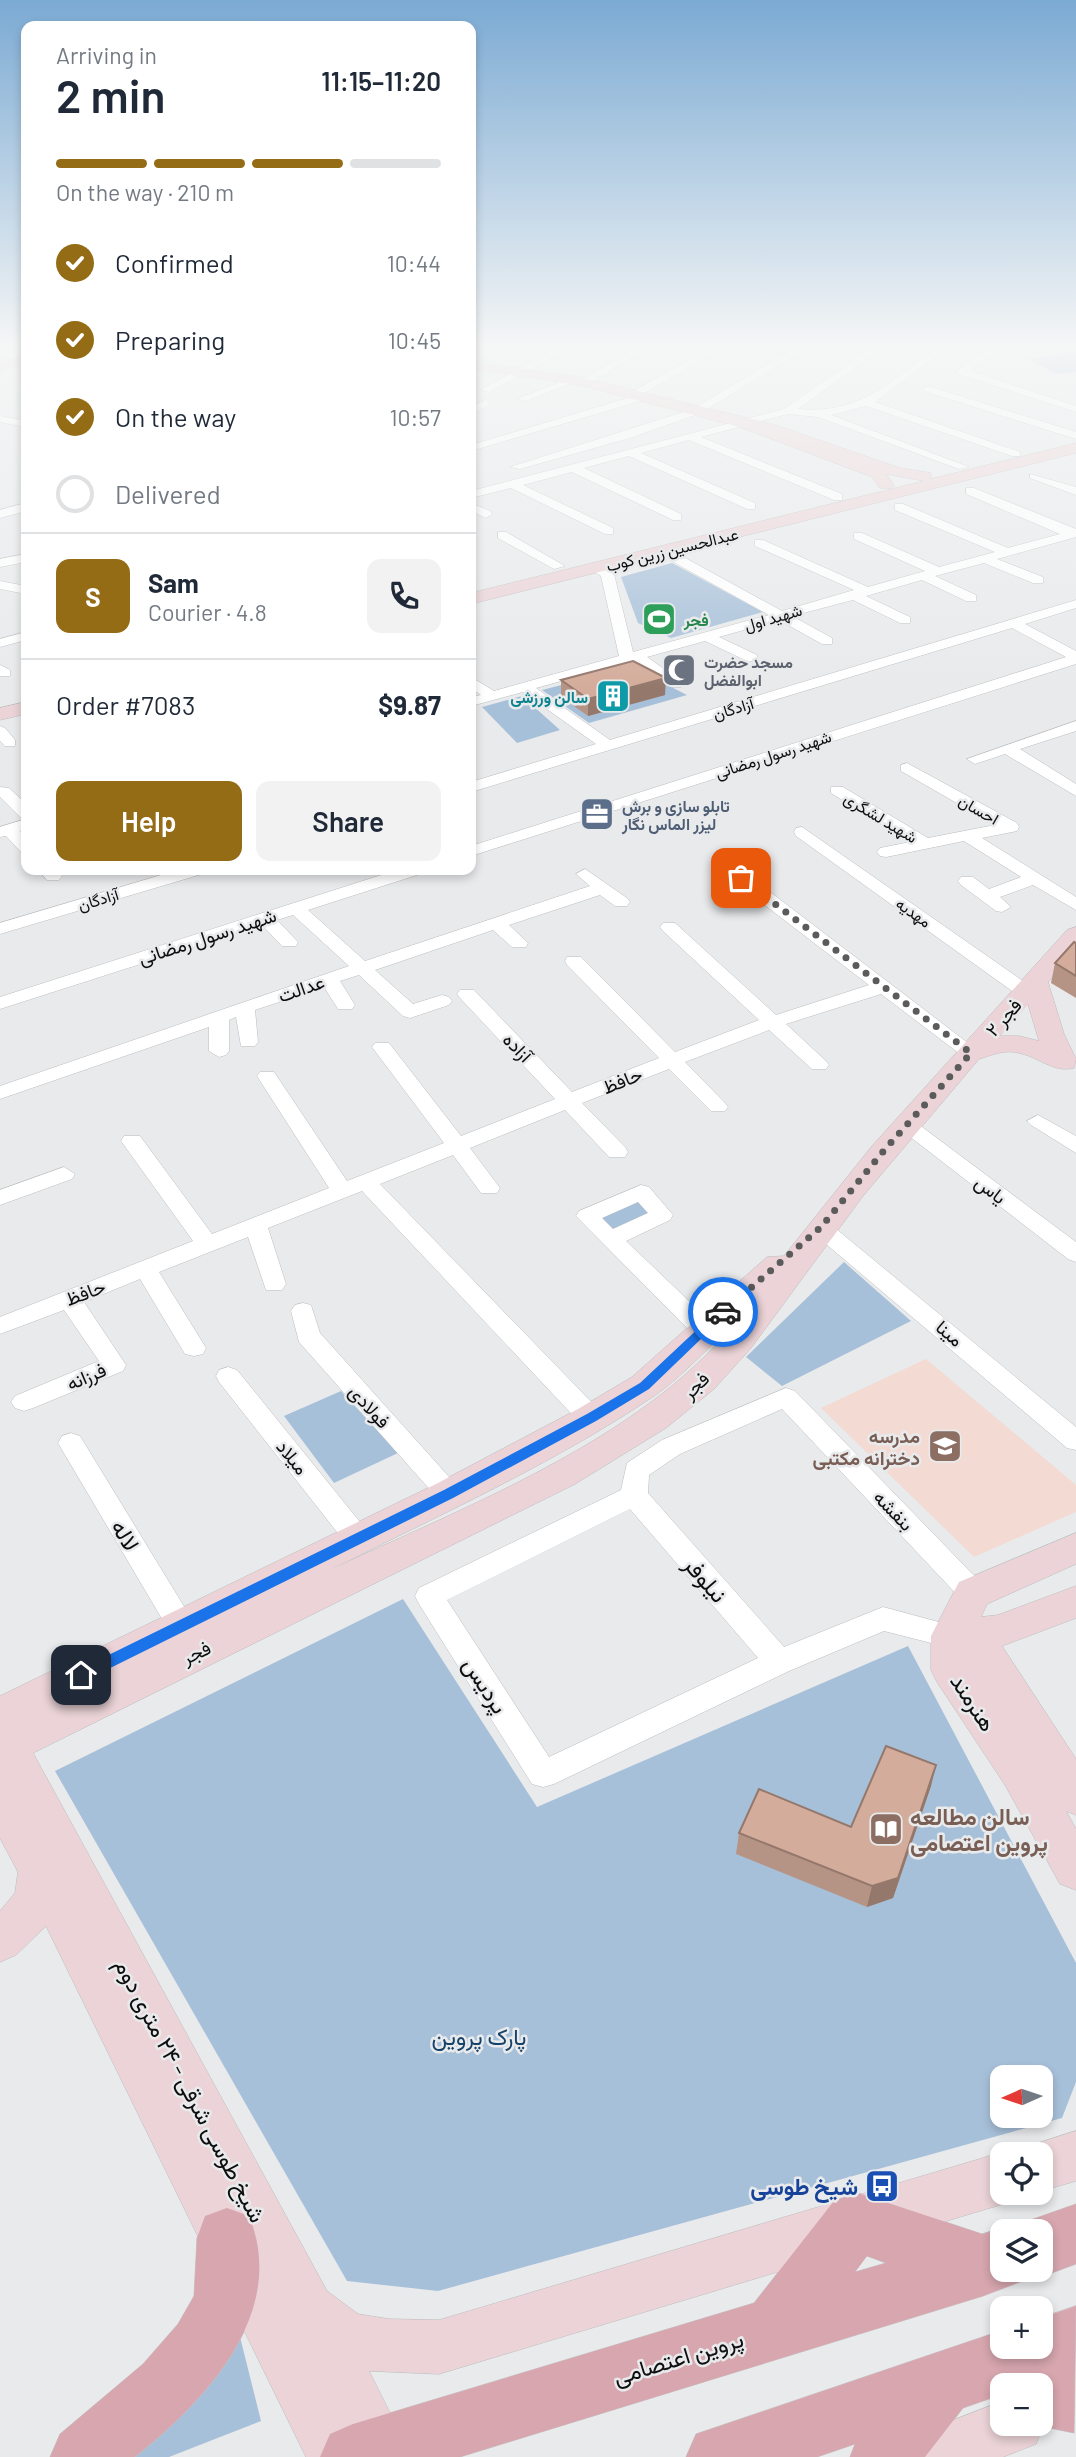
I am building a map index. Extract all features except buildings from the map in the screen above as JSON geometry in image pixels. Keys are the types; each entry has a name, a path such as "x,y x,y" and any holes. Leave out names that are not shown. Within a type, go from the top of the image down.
{"main road":[{"path":"774,2328 855,2222 990,2260"},
{"path":"1053,2242 1076,2234"},
{"path":"83,2457 165,2392 206,2339 226,2295 227,2238"},
{"name":"پروین اعتصامی","path":"363,2455 990,2262"},
{"path":"719,2457 973,2386 1076,2338"},
{"path":"883,2457 973,2386"}],"street":[{"path":"499,459 536,478"},
{"path":"506,462 521,459"},
{"path":"476,495 610,459"},
{"path":"645,459 751,506"},
{"path":"743,459 838,498"},
{"path":"837,459 878,474 886,485"},
{"path":"857,459 898,473 925,476"},
{"path":"940,459 963,467 997,459"},
{"name":"عبدالحسین زرین کوب","path":"476,591 597,567 1033,459"},
{"name":"عبدالحسین زرین کوب","path":"505,584 558,566 963,467"},
{"path":"574,468 677,517"},
{"path":"1034,476 1076,491"},
{"path":"512,484 609,531"},
{"path":"970,491 1074,533"},
{"path":"476,503 486,514"},
{"path":"0,514 21,508"},
{"path":"899,508 1006,552"},
{"name":"شهید اول","path":"476,701 1074,533"},
{"path":"502,535 558,566"},
{"path":"858,536 936,571"},
{"path":"1045,541 1066,549"},
{"path":"759,543 859,592 905,620"},
{"path":"663,551 827,641"},
{"path":"984,558 1038,580"},
{"path":"0,564 21,559"},
{"path":"597,567 607,573 631,657 676,684"},
{"path":"921,575 971,598"},
{"path":"0,585 21,589"},
{"name":"آزادگان","path":"476,786 1076,604"},
{"path":"1013,623 1076,658"},
{"path":"705,636 752,659"},
{"path":"1,642 21,637"},
{"name":"شهید رسول رمضانی","path":"476,849 1076,658"},
{"path":"476,685 492,696"},
{"path":"525,687 608,746"},
{"path":"0,702 21,697"},
{"path":"0,715 21,709"},
{"path":"975,759 1076,726"},
{"path":"1008,748 1076,791"},
{"name":"احسان","path":"907,768 1011,827 966,835"},
{"name":"شهید لشگری","path":"837,790 925,844 966,835"},
{"path":"3,792 21,808"},
{"path":"4,830 21,825"},
{"path":"4,830 21,843"},
{"name":"مهدیه","path":"802,832 1030,987"},
{"path":"966,835 1076,905"},
{"path":"886,852 925,844"},
{"path":"721,863 971,1053 1003,1042 1014,1042 1070,1067"},
{"path":"585,874 621,902"},
{"name":"آزادگان","path":"0,929 179,875"},
{"name":"شهید رسول رمضانی","path":"0,1003 398,875"},
{"path":"988,895 1034,879"},
{"path":"967,881 1002,907"},
{"name":"عدالت","path":"0,1093 329,978 603,888"},
{"path":"296,908 364,967 410,1012 442,1001"},
{"path":"265,918 289,942"},
{"path":"496,923 519,943"},
{"path":"669,927 819,1065"},
{"name":"فجر ۲","path":"821,1227 907,1125 1076,935"},
{"path":"574,961 674,1059 718,1107"},
{"path":"329,978 345,1005"},
{"name":"حافظ","path":"0,1326 674,1059 774,1021 882,987"},
{"path":"1030,987 1046,1012 1053,1046 1070,1067"},
{"name":"آزاده","path":"467,993 617,1152"},
{"path":"245,1007 248,1042"},
{"path":"1005,1016 1070,1067"},
{"path":"219,1017 219,1051"},
{"path":"382,1047 489,1188"},
{"path":"267,1076 353,1185 591,1418"},
{"path":"1038,1121 1076,1146"},
{"name":"یاس","path":"907,1125 1076,1254"},
{"path":"132,1141 208,1245"},
{"path":"0,1198 64,1174"},
{"path":"256,1226 274,1284"},
{"name":"فجر","path":"2,1736 181,1626 449,1494 645,1386 821,1227"},
{"name":"فجر","path":"64,1700 490,1510 628,1435 684,1397 742,1336 821,1227"},
{"name":"مینا","path":"821,1227 1076,1441"},
{"path":"610,1239 704,1330"},
{"path":"146,1269 194,1348"},
{"name":"فرزانه","path":"24,1402 114,1365 69,1298"},
{"name":"فولادی","path":"303,1311 308,1336 449,1494"},
{"name":"میلاد","path":"228,1376 358,1539"},
{"name":"بنفشه","path":"634,1495 636,1470 671,1447 786,1396 973,1593"},
{"name":"لاله","path":"71,1443 181,1626"},
{"name":"پردیس","path":"543,1774 429,1596 634,1495"},
{"name":"نیلوفر","path":"634,1495 779,1662"},
{"path":"951,1636 973,1593 1076,1548"},
{"path":"543,1774 779,1662 883,1619 951,1636 1000,1631 1076,1602"},
{"name":"هنرمند","path":"951,1636 987,1657 1076,1796"},
{"name":"هنرمند","path":"951,1636 951,1670 1020,1772 1076,1870"},
{"path":"0,1692 64,1700 51,1736 10,1799"},
{"name":"شیخ طوسی شرقی - ۲۴ متری دوم","path":"2,1736 22,1910 67,1920 227,2238 363,2455"},
{"name":"شیخ طوسی شرقی - ۲۴ متری دوم","path":"10,1799 304,2300 363,2455"},
{"path":"1053,2163 1076,2156"},
{"path":"304,2300 324,2325 348,2338 383,2348 439,2347 990,2182"},
{"path":"930,2457 990,2434"}],"shaded area":[{"name":"مدرسه دخترانه مکتبی","path":"926,1359 1076,1485 1076,1512 974,1557 821,1408"}],"green space":[{"path":"672,563 763,612 671,638 638,623 621,577"},
{"path":"632,667 687,695 589,723 542,690"},
{"path":"522,696 560,730 517,743 482,707"},
{"path":"637,1198 653,1214 611,1234 597,1217"},
{"path":"844,1262 911,1321 782,1386 746,1357"},
{"path":"341,1391 398,1453 334,1483 284,1416"},
{"name":"پارک پروین","path":"403,1599 537,1807 908,1646 1076,1963 1076,2082 1062,2118 1054,2120 1054,2065 990,2065 990,2128 1026,2128 438,2291 347,2281 55,1771"},
{"path":"236,2321 261,2421 169,2457 112,2457"}],"way so far":[{"path":"723,1312 821,1227 887,1147 971,1053 741,878"}],"place":[{"name":"فجر","path":"659,619"},
{"name":"مسجد حضرت ابوالفضل","path":"679,670"},
{"name":"سالن ورزشی","path":"613,696"},
{"name":"تابلو سازی و برش لیزر الماس نگار","path":"597,814"},
{"name":"مدرسه دخترانه مکتبی","path":"945,1446"},
{"name":"سالن مطالعه پروین اعتصامی","path":"886,1829"},
{"name":"شیخ طوسی","path":"882,2186"}],"route":[{"path":"81,1675 449,1494 591,1418 645,1386 723,1312"}]}
